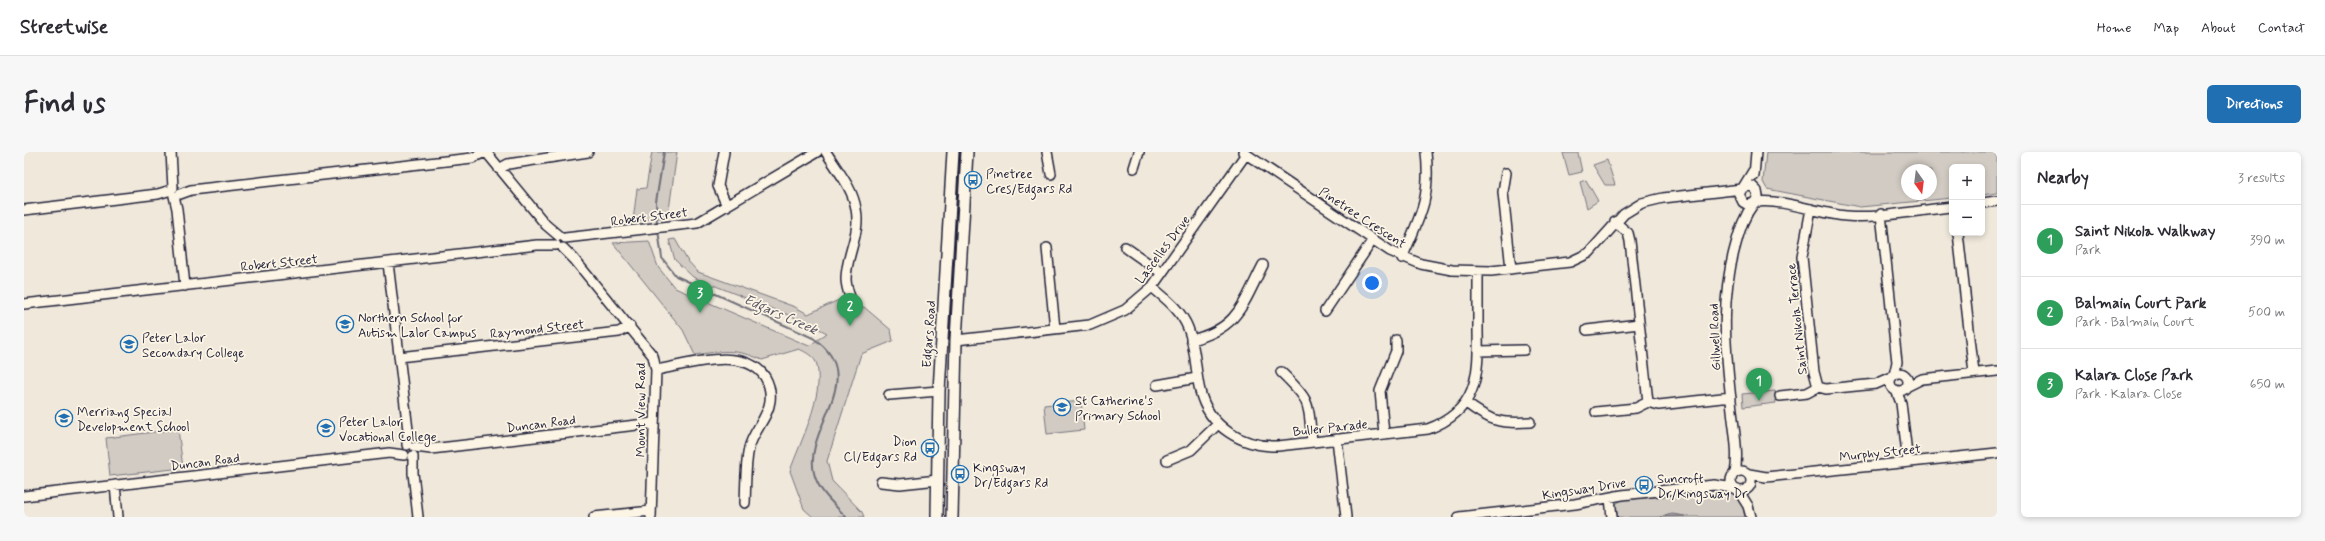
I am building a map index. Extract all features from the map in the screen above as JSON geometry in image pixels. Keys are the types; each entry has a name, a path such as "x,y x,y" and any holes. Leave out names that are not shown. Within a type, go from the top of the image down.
{"main road":[{"name":"Edgars Road","path":"937,517 939,391 953,152"},
{"path":"952,517 956,340 967,152"},
{"path":"948,236 962,236"},
{"path":"938,439 953,439"}],"street":[{"path":"171,152 185,286"},
{"path":"24,210 472,158 485,152"},
{"name":"Mount View Road","path":"485,152 651,352 656,370 651,514"},
{"path":"499,169 508,164 588,152"},
{"path":"724,152 718,186 727,206"},
{"name":"Robert Street","path":"24,304 388,263 561,242 585,237 697,223 817,152"},
{"path":"826,152 850,190 856,208 857,226 846,275 847,288 852,303"},
{"path":"1047,152 1051,174"},
{"path":"1134,168 1139,152"},
{"path":"1402,258 1425,202 1428,181 1426,152"},
{"path":"1756,152 1753,171 1741,193 1745,204 1772,201 1849,216 1949,206"},
{"name":"Pinetree Crescent","path":"1244,153 1372,241 1402,258 1437,268 1478,272 1558,264 1579,258 1597,246 1615,222 1634,208 1650,200 1721,192 1741,193"},
{"name":"Lascelles Drive","path":"956,340 1090,325 1105,320 1134,304 1152,288 1244,153"},
{"path":"1753,171 1757,191 1755,202"},
{"path":"1506,173 1503,192 1511,269"},
{"path":"1741,193 1752,186 1772,201"},
{"name":"Gillwell Road","path":"1733,475 1737,455 1724,313 1728,278 1743,219 1741,193"},
{"path":"1985,203 1997,201"},
{"name":"Gillwell Road","path":"1743,219 1755,202"},
{"name":"Saint Nikola Terrace","path":"1780,396 1807,393 1818,387 1814,372 1802,257 1811,209"},
{"path":"1881,214 1898,375 1891,384 1900,388"},
{"path":"1615,222 1628,233 1630,241 1648,402"},
{"path":"1958,236 1974,373"},
{"path":"1325,311 1372,241"},
{"path":"1125,247 1162,273"},
{"path":"1047,248 1055,329"},
{"path":"388,263 418,517"},
{"path":"1191,340 1213,334 1231,322 1241,309 1263,266"},
{"name":"Buller Parade","path":"1152,288 1176,308 1188,328 1197,378 1205,405 1218,424 1234,436 1260,445 1312,442 1421,430 1435,426 1451,417 1466,402 1477,376 1478,272"},
{"path":"1587,330 1639,324"},
{"name":"Raymond Street","path":"399,357 619,332 630,326"},
{"path":"1384,434 1380,391 1396,351 1396,340"},
{"path":"1478,351 1524,350"},
{"path":"656,370 730,359 747,361 762,373 768,386 770,400 766,415 749,447 745,503"},
{"path":"1818,387 1826,389 1876,384 1900,388 1922,379 1997,371"},
{"path":"1281,372 1305,396 1312,442"},
{"path":"1898,375 1908,381 1900,388"},
{"path":"1876,384 1898,375 1922,379"},
{"path":"1157,385 1197,378"},
{"path":"1900,388 1908,462"},
{"path":"889,395 939,391"},
{"path":"1596,412 1636,408 1648,402 1658,406 1731,397"},
{"path":"1466,402 1494,421 1510,424 1530,422"},
{"name":"Duncan Road","path":"24,496 654,423"},
{"path":"1167,460 1191,450 1218,424"},
{"path":"1337,439 1346,517"},
{"name":"Murphy Street","path":"1747,473 1766,477 1997,453"},
{"name":"Gillwell Road","path":"1737,455 1747,473"},
{"path":"1748,506 1752,480 1747,473 1740,471 1733,475 1731,483 1748,506 1752,517"},
{"name":"Kingsway Drive","path":"1714,485 1733,475"},
{"name":"Murphy Street","path":"1750,487 1766,477"},
{"path":"881,482 900,484 938,480"},
{"path":"115,485 118,517"},
{"name":"Kingsway Drive","path":"1459,517 1526,513 1610,498 1714,485 1736,489"},
{"path":"1736,489 1744,491 1750,487"},
{"path":"1610,498 1612,517"},
{"path":"594,517 651,514"}],"shaded area":[{"path":"652,152 677,152 668,217 633,221 637,189 646,188"},
{"path":"1766,152 1997,152 1997,193 1985,195 1985,164 1949,164 1949,198 1937,199 1937,164 1901,164 1901,200 1932,200 1860,207 1767,189 1763,182"},
{"path":"1563,153 1578,153 1582,172 1569,175"},
{"path":"1607,160 1615,185 1605,185 1593,165"},
{"path":"1586,180 1598,201 1587,208 1580,182"},
{"path":"675,239 687,260 698,272 795,307 808,314 841,299 847,312 852,314 864,307 891,330 893,341 861,354 827,461 832,481 862,512 864,517 813,517 804,509 790,471 810,419 817,391 817,365 812,357 799,349 762,360 737,352 713,352 695,355 683,330 613,243 649,241 658,267 675,288 809,346 827,333 806,322 693,277 675,260 669,240"},
{"path":"1775,391 1776,403 1743,407 1742,394"},
{"path":"1081,401 1084,430 1047,434 1044,405"},
{"path":"178,429 183,468 110,476 106,438"},
{"path":"1722,489 1733,493 1740,498 1745,517 1616,517 1615,505 1621,500 1710,492"},
{"path":"1672,514 1685,516 1660,517"}],"waterway":[{"name":"Edgars Creek","path":"657,226 656,202 664,152"},
{"name":"Edgars Creek","path":"658,230 662,258 676,276 813,338 829,353 836,369 836,386 817,438 813,456 814,473 819,486 846,517"}],"place":[{"name":"Pinetree Cres/Edgars Rd","path":"973,180"},
{"name":"Kalara Close Park","path":"700,313"},
{"name":"Northern School for Autism Lalor Campus","path":"345,324"},
{"name":"Balmain Court Park","path":"850,326"},
{"name":"Peter Lalor Secondary College","path":"129,344"},
{"name":"Saint Nikola Walkway","path":"1759,401"},
{"name":"St Catherine's Primary School","path":"1062,407"},
{"name":"Merriang Special Development School","path":"64,418"},
{"name":"Peter Lalor Vocational College","path":"326,428"},
{"name":"Dion Cl/Edgars Rd","path":"930,448"},
{"name":"Kingsway Dr/Edgars Rd","path":"960,474"},
{"name":"Suncroft Dr/Kingsway Dr","path":"1644,485"}]}
